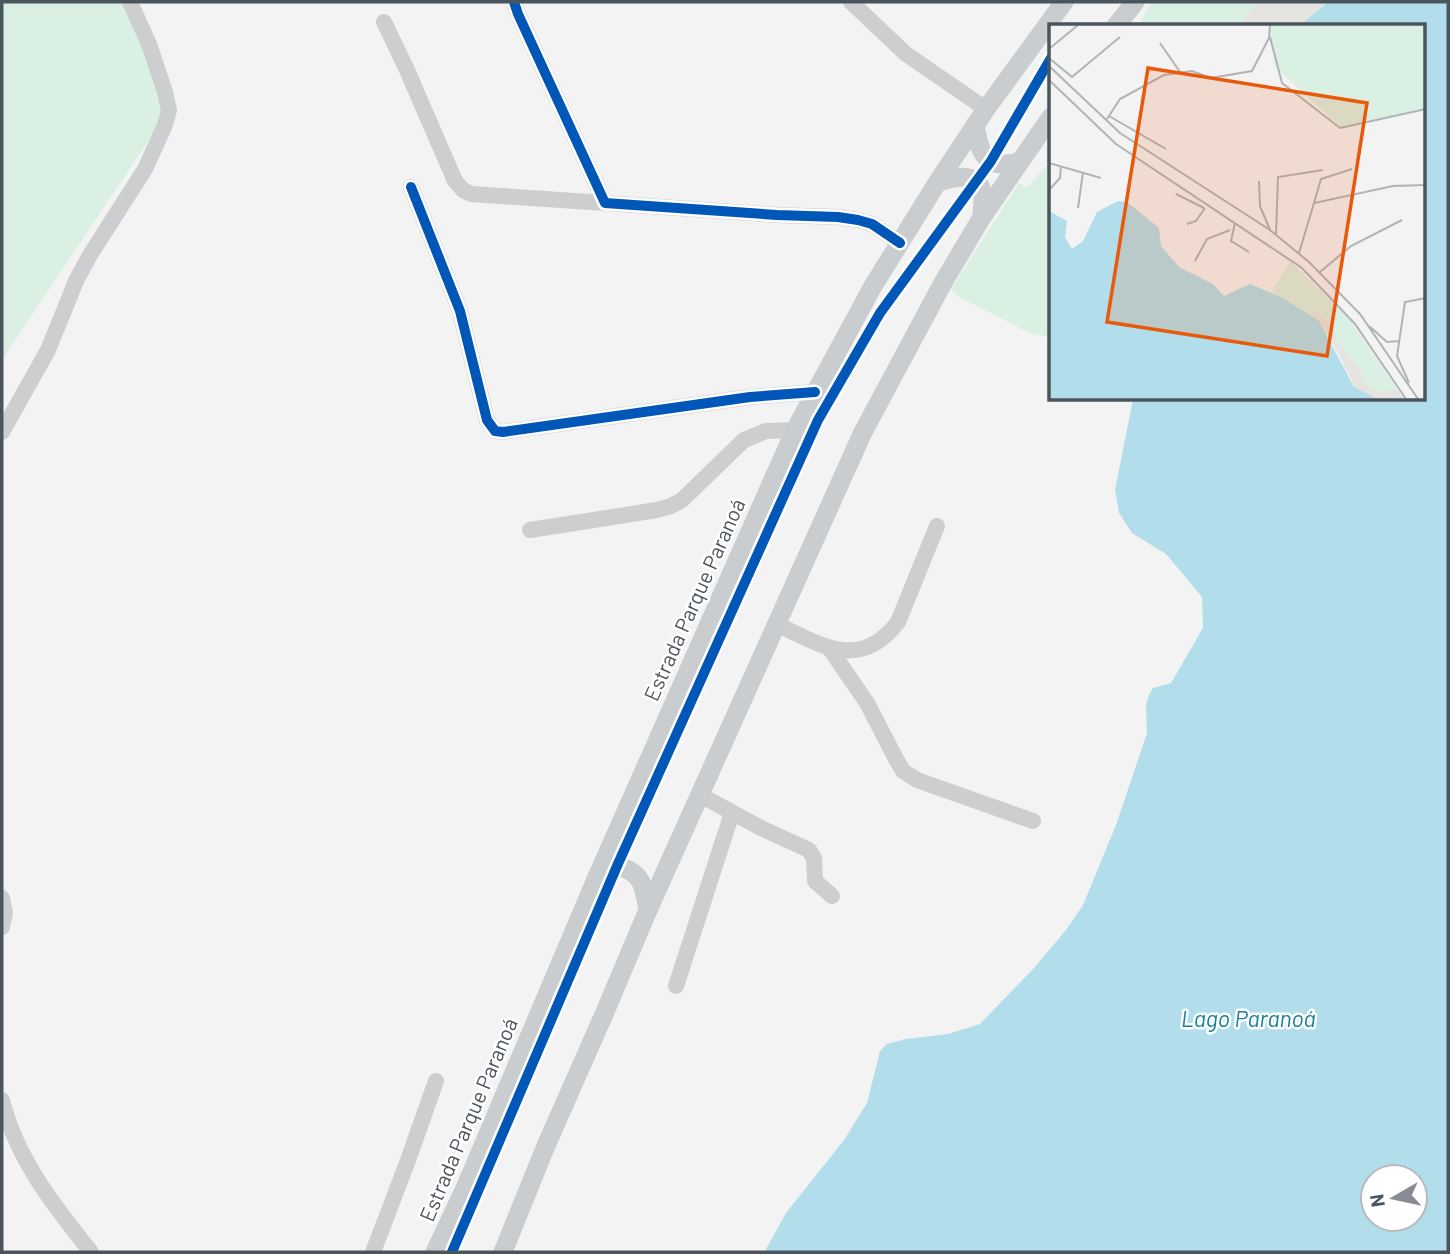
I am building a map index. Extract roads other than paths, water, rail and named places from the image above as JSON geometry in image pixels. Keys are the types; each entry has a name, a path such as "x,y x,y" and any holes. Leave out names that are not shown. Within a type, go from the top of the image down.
{"main road":[{"name":"Estrada Parque Paranoá","path":"435,1252 795,430 873,286 937,183 980,117 1064,2"},
{"path":"1118,24 1135,2"},
{"path":"980,117 978,145 986,158 1001,164 1019,162"},
{"path":"503,1252 648,910 863,432 944,281 982,217 1049,120"},
{"path":"937,183 962,176 975,182 983,194 982,217"},
{"path":"597,877 617,866 629,869 645,890 648,910"}],"street":[{"path":"2,432 48,350 76,281 145,169 165,125 169,110 165,92 149,44 130,2"},
{"path":"514,2 605,203"},
{"path":"851,2 906,54 980,117"},
{"path":"384,22 455,181 471,194 838,217 872,225 900,243"},
{"path":"411,187 460,311 487,420 495,431 750,397 815,392"},
{"path":"530,530 671,506 681,500 744,440 766,431 795,430"},
{"path":"776,624 831,649 841,651 873,645 888,635 898,622 937,526"},
{"path":"831,649 867,703 903,771 917,780 1033,821"},
{"path":"700,795 809,850 814,858 816,884 832,896"},
{"path":"676,986 732,813"},
{"path":"2,898 5,913 2,927"},
{"path":"373,1252 436,1081"},
{"path":"2,1100 6,1118 34,1175 91,1252"}],"water":[{"name":"Lago Paranoá","path":"1328,2 1448,2 1448,1252 767,1252 766,1249 786,1213 844,1140 867,1103 880,1051 887,1044 948,1034 980,1024 1034,968 1083,905 1116,825 1147,733 1146,705 1149,695 1153,688 1171,683 1203,628 1202,597 1166,554 1132,533 1119,513 1115,490 1133,401 1426,401 1426,24 1301,24"}]}
